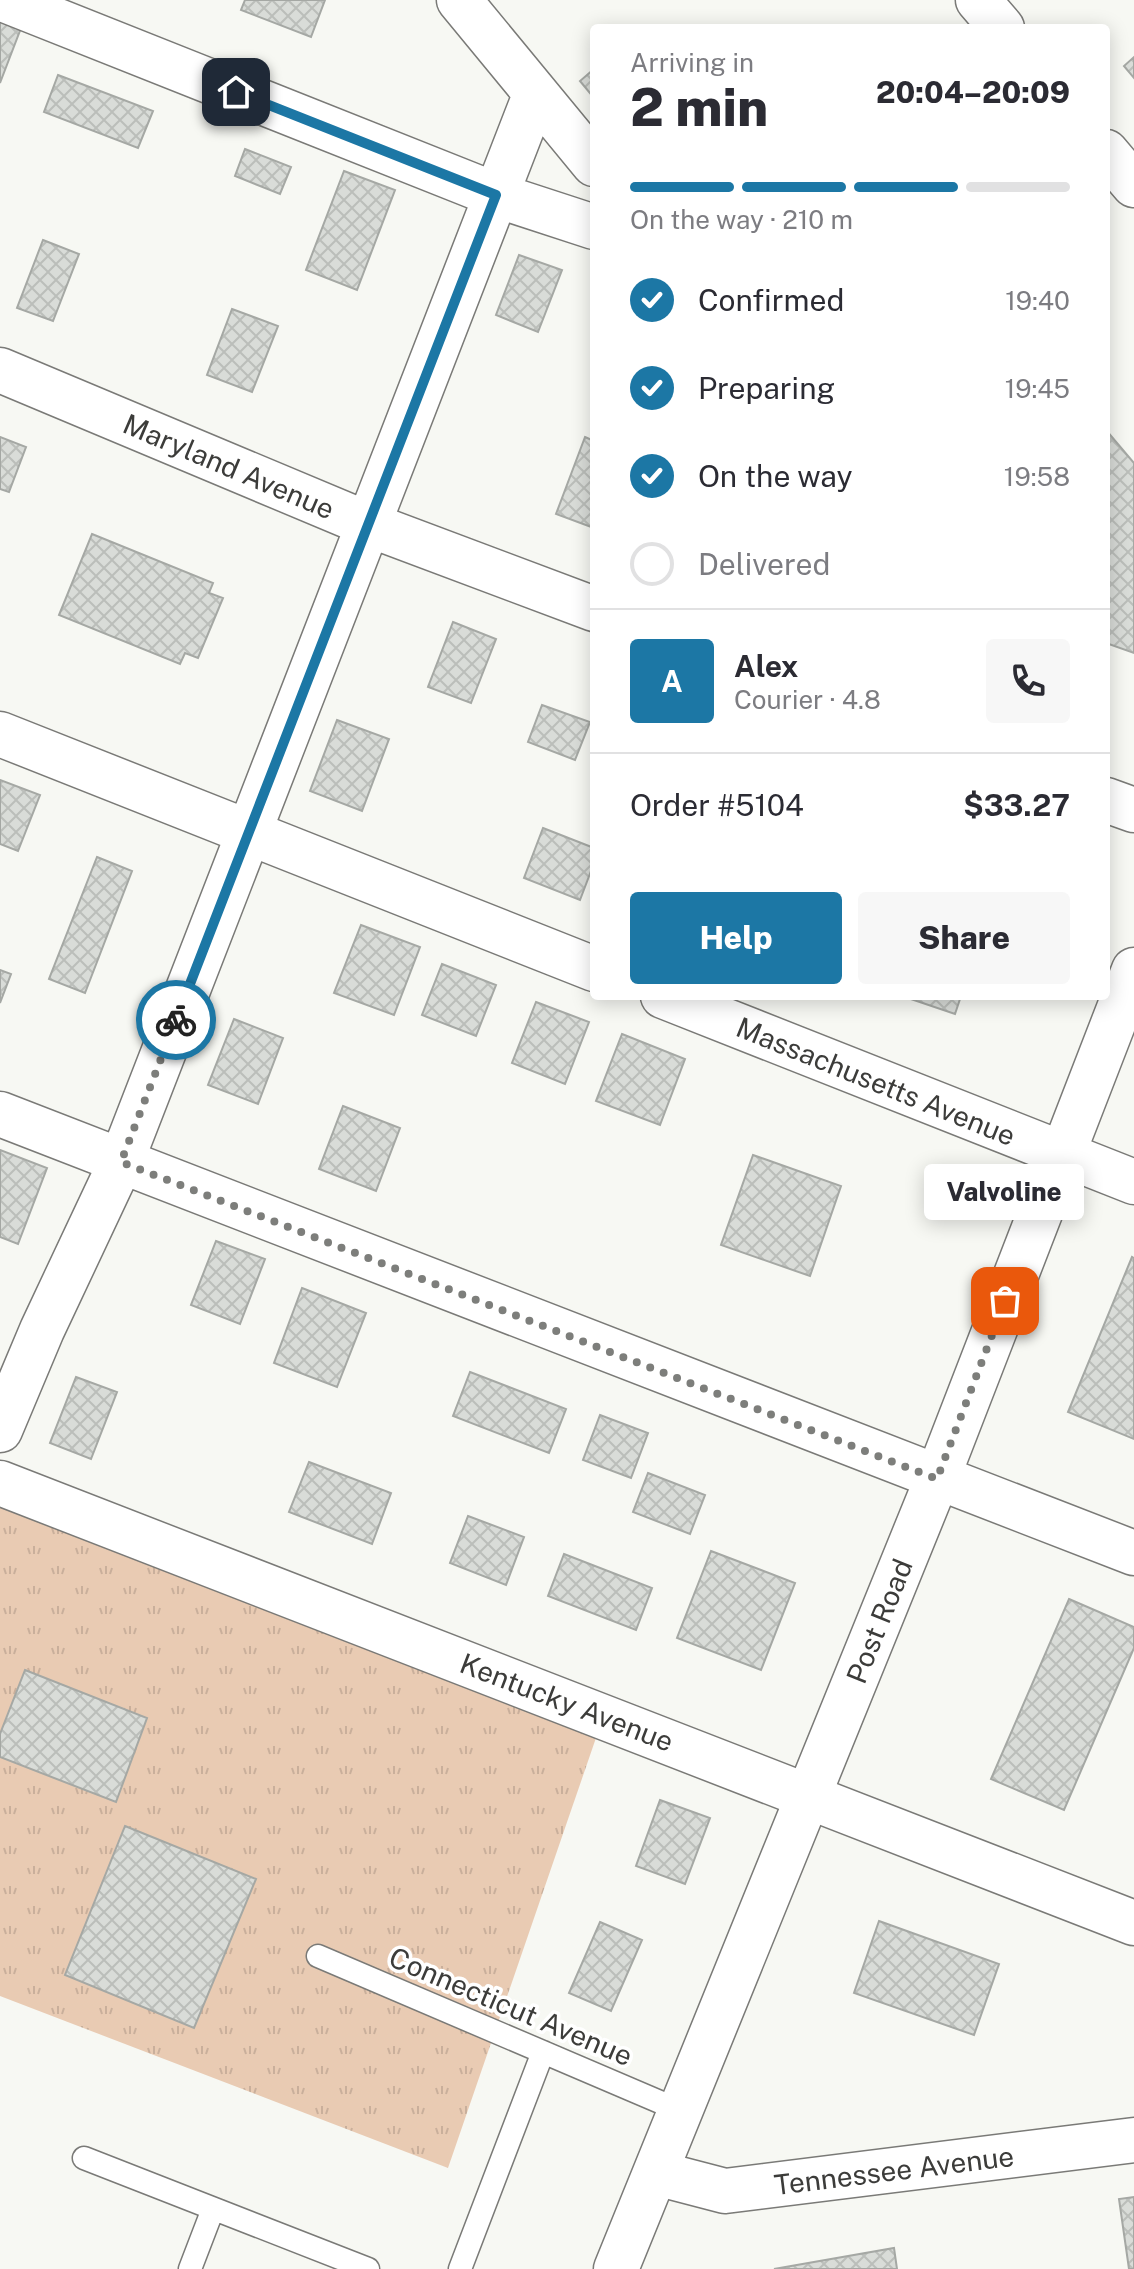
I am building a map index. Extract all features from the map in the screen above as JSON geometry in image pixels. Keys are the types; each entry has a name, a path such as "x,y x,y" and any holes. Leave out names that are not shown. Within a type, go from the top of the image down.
{"street":[{"path":"5,0 496,195 590,226"},
{"path":"459,0 590,159"},
{"path":"978,0 999,24"},
{"path":"0,1430 42,1330 121,1162 535,95"},
{"path":"1110,157 1134,185"},
{"name":"Maryland Avenue","path":"0,370 370,525 590,608"},
{"path":"0,734 590,967"},
{"name":"Post Road","path":"616,2269 937,1479 1134,970"},
{"name":"Massachusetts Avenue","path":"673,1000 1134,1182"},
{"path":"0,1114 1134,1553"},
{"name":"Kentucky Avenue","path":"0,1483 1134,1923"},
{"name":"Tennessee Avenue","path":"656,2173 725,2191 1134,2140"}],"lane":[{"name":"Connecticut Avenue","path":"318,1956 681,2111"},
{"path":"460,2269 543,2052"},
{"path":"84,2158 368,2269"},
{"path":"190,2269 213,2209"}],"green space":[{"path":"0,1483 608,1703 448,2168 0,1996"}],"building":[{"path":"245,0 325,0 311,37 241,10"},
{"path":"0,20 21,28 0,83"},
{"path":"1134,57 1134,78 1124,66"},
{"path":"590,72 590,93 580,81"},
{"path":"58,75 153,111 138,148 44,112"},
{"path":"245,149 291,167 280,194 235,176"},
{"path":"344,171 395,190 357,290 306,270"},
{"path":"43,240 79,254 53,321 17,308"},
{"path":"519,255 562,270 538,332 496,315"},
{"path":"232,309 278,326 252,392 207,375"},
{"path":"1110,435 1134,463 1134,653 1110,644"},
{"path":"0,437 26,447 9,492 0,489"},
{"path":"585,437 590,439 590,527 556,514"},
{"path":"92,534 213,583 209,593 223,598 198,658 185,653 180,664 59,615"},
{"path":"453,622 496,639 471,703 428,687"},
{"path":"542,705 590,722 575,760 528,742"},
{"path":"337,720 389,739 362,811 310,791"},
{"path":"0,780 40,795 18,851 0,844"},
{"path":"543,828 590,846 590,874 580,900 524,878"},
{"path":"97,857 132,871 85,993 49,979"},
{"path":"361,925 420,947 394,1015 334,993"},
{"path":"442,964 496,985 476,1036 422,1015"},
{"path":"0,970 11,974 0,1003"},
{"path":"914,1000 960,1000 955,1014"},
{"path":"536,1002 589,1022 565,1084 512,1063"},
{"path":"234,1019 283,1038 258,1104 208,1085"},
{"path":"622,1034 685,1059 660,1125 596,1101"},
{"path":"343,1106 400,1128 376,1191 319,1169"},
{"path":"0,1150 47,1168 18,1244 0,1237"},
{"path":"753,1155 841,1186 810,1276 721,1245"},
{"path":"216,1241 265,1259 240,1324 191,1305"},
{"path":"1134,1258 1134,1439 1068,1412"},
{"path":"302,1288 366,1313 337,1387 274,1363"},
{"path":"470,1372 566,1409 549,1453 453,1416"},
{"path":"76,1377 117,1392 91,1459 50,1443"},
{"path":"600,1415 648,1433 631,1478 583,1460"},
{"path":"309,1462 391,1493 372,1544 289,1512"},
{"path":"648,1473 705,1495 690,1534 633,1512"},
{"path":"468,1516 524,1537 506,1585 450,1563"},
{"path":"711,1551 795,1583 761,1670 677,1638"},
{"path":"564,1554 652,1588 636,1630 548,1596"},
{"path":"1069,1599 1134,1627 1134,1648 1064,1810 991,1779"},
{"path":"25,1670 147,1718 116,1802 0,1757 0,1734"},
{"path":"660,1800 710,1818 685,1884 636,1866"},
{"path":"125,1826 256,1879 194,2028 65,1975"},
{"path":"879,1921 999,1964 974,2035 854,1993"},
{"path":"600,1922 642,1940 611,2011 569,1993"},
{"path":"1134,2197 1134,2269 1129,2269 1119,2199"},
{"path":"894,2248 897,2269 774,2269"}],"way so far":[{"path":"176,1020 121,1162 937,1479 1005,1301"}],"place":[{"name":"Valvoline","path":"1005,1301"}],"route":[{"path":"176,1020 496,195 236,92"}]}
